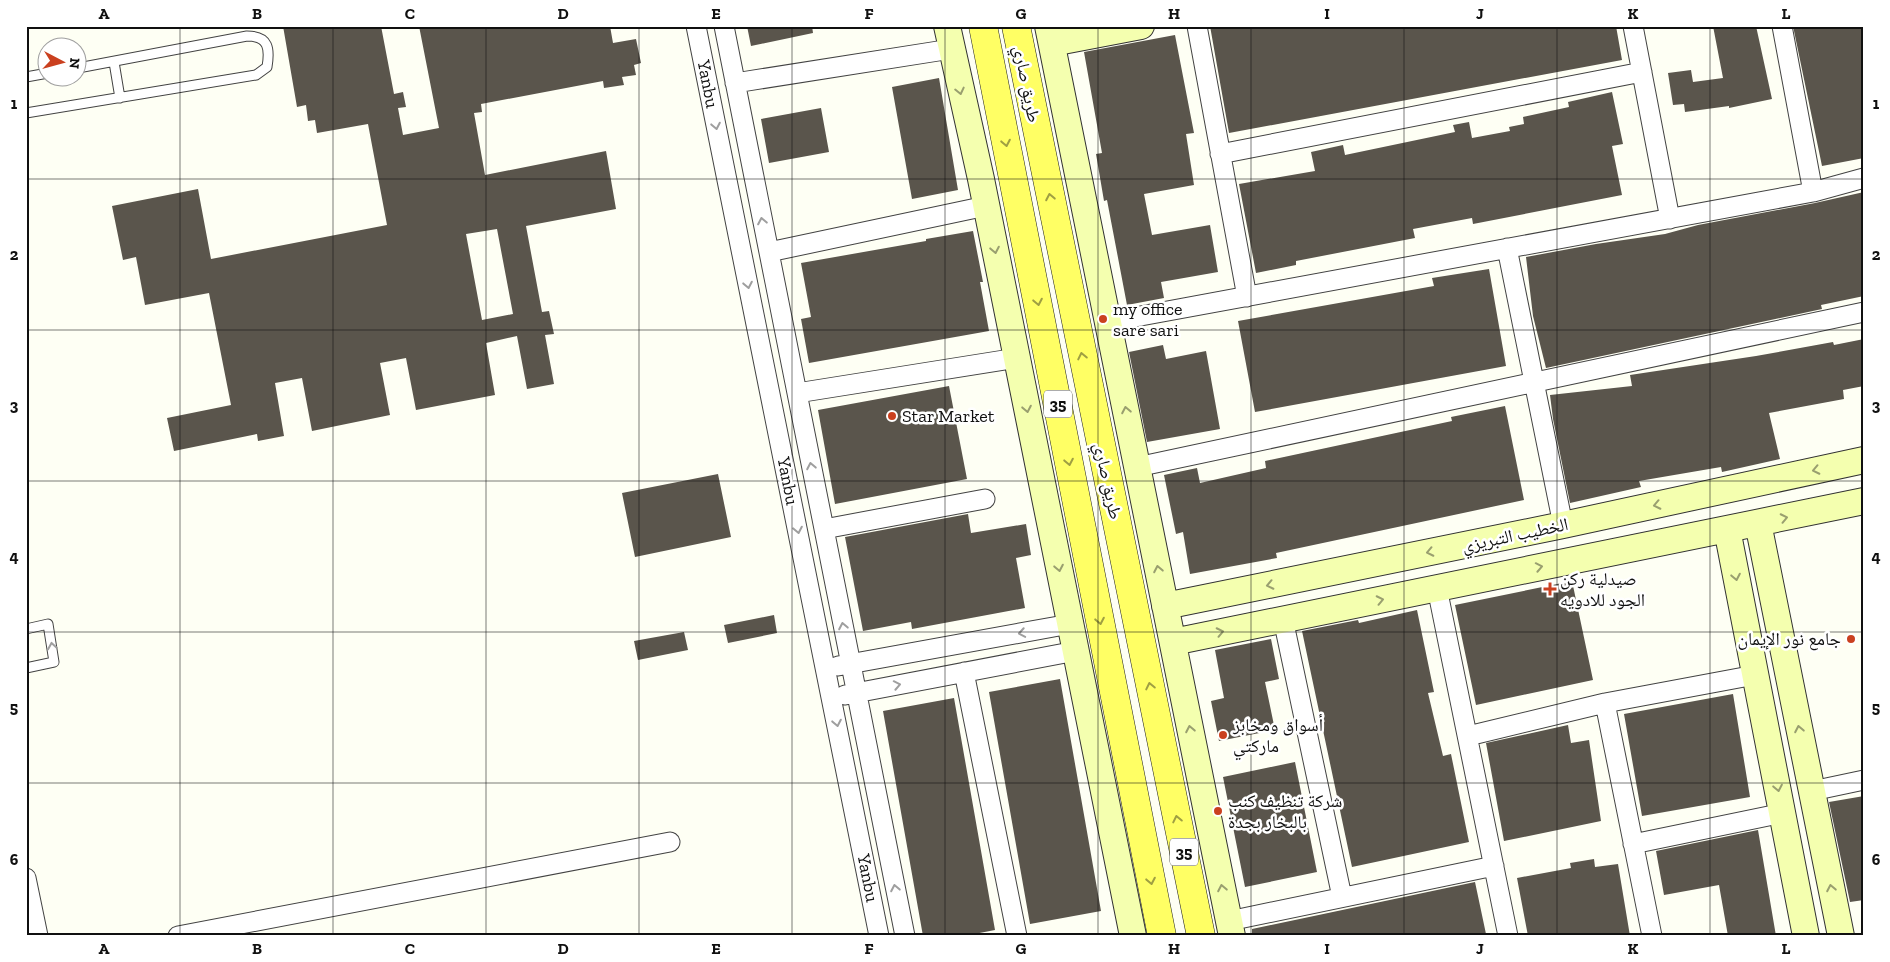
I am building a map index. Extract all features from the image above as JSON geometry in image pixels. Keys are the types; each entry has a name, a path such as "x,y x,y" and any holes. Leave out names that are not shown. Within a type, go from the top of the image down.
{"main road":[{"name":"طريق صاري","path":"983,26 1162,936"},
{"name":"طريق صاري","path":"1016,26 1201,936"}],"street":[{"name":"Yanbu","path":"696,26 880,936"},
{"name":"Yanbu","path":"724,26 905,936"},
{"path":"1141,26 1050,35 1230,928 1342,897 1494,866"},
{"path":"1197,26 1247,297"},
{"path":"1632,26 1670,219"},
{"path":"1782,26 1813,192"},
{"path":"735,83 949,38 986,206 1133,936"},
{"path":"1220,154 1642,72"},
{"path":"1108,322 1813,192 1864,178"},
{"path":"769,252 986,206"},
{"path":"1508,248 1563,525"},
{"path":"1137,467 1864,312"},
{"path":"796,393 1016,358"},
{"name":"الخطيب التبريزي","path":"1166,606 1563,525 1864,460"},
{"path":"824,529 985,499"},
{"name":"الخطيب التبريزي","path":"1173,642 1864,501"},
{"path":"1758,523 1841,936"},
{"path":"1727,529 1806,936"},
{"path":"1437,588 1508,936"},
{"path":"1283,619 1342,897"},
{"path":"826,668 1070,624"},
{"path":"832,698 1076,651"},
{"path":"964,672 1017,936"},
{"path":"1468,736 1605,704 1755,675"},
{"path":"1605,704 1652,936"},
{"path":"1812,791 1864,780"},
{"path":"1633,844 1782,813"},
{"path":"178,936 670,842"},
{"path":"26,878 38,936"}],"lane":[{"path":"26,113 256,75 267,67 269,57 267,46 263,39 256,36 247,36 88,66"},
{"path":"114,62 120,98"},
{"path":"26,629 48,624 54,662 26,668"}],"building":[{"path":"283,26 381,26 394,94 403,92 406,107 398,108 403,135 439,128 419,26 610,26 613,43 636,39 641,63 634,65 636,75 622,77 624,85 604,88 603,81 481,104 482,112 474,113 485,175 606,151 616,209 526,226 542,312 549,311 554,334 545,335 554,384 527,389 517,336 486,343 495,395 416,410 406,358 380,363 390,415 312,431 302,378 275,383 284,436 258,441 257,434 174,451 167,418 231,405 209,293 145,305 136,257 123,260 112,206 198,189 211,259 387,225 368,124 317,133 315,120 308,121 306,105 297,107","holes":["497,229 513,314 482,320 466,234"]},
{"path":"747,26 812,26 813,33 751,46"},
{"path":"1210,26 1616,26 1622,60 1229,133"},
{"path":"1713,26 1756,26 1772,99 1729,108 1729,106 1685,112 1684,104 1673,105 1668,73 1691,70 1693,82 1723,78"},
{"path":"1793,26 1864,26 1864,158 1822,166"},
{"path":"1175,35 1194,133 1186,134 1194,185 1144,194 1152,235 1210,225 1218,272 1161,282 1164,298 1127,305 1107,200 1104,201 1096,154 1102,153 1084,52"},
{"path":"939,78 958,190 912,199 892,87"},
{"path":"1612,92 1623,144 1612,146 1622,195 1473,224 1472,218 1413,229 1415,238 1296,261 1296,265 1256,273 1239,184 1315,171 1311,152 1343,145 1345,155 1455,132 1453,125 1469,122 1472,138 1510,131 1509,127 1524,124 1523,117 1569,107 1568,102"},
{"path":"821,108 829,152 769,163 761,119"},
{"path":"1864,192 1864,296 1821,305 1822,309 1546,368 1533,316 1526,257 1665,234 1698,225"},
{"path":"973,231 983,282 980,282 989,331 809,363 801,319 811,317 801,263"},
{"path":"1489,269 1506,366 1255,412 1238,321 1434,286 1432,278"},
{"path":"1864,339 1864,386 1843,390 1844,399 1769,413 1780,459 1722,472 1721,467 1639,481 1641,487 1570,503 1550,395 1632,386 1630,375 1833,342 1834,345"},
{"path":"1163,345 1166,359 1206,351 1220,429 1147,442 1129,352"},
{"path":"949,386 967,479 835,504 818,410"},
{"path":"1505,406 1524,500 1276,553 1277,558 1190,574 1183,532 1176,534 1164,475 1197,468 1200,483 1266,468 1265,461 1452,421 1451,417"},
{"path":"718,474 731,537 635,557 622,493"},
{"path":"968,514 971,533 1026,524 1031,555 1016,558 1025,608 912,629 911,622 863,631 845,537"},
{"path":"1572,581 1593,680 1476,705 1455,605"},
{"path":"1417,610 1434,692 1428,693 1443,756 1451,754 1469,842 1352,867 1302,631 1358,620 1359,623"},
{"path":"774,615 777,633 728,643 724,625"},
{"path":"684,632 688,650 638,660 634,641"},
{"path":"1271,639 1279,679 1265,682 1275,730 1219,741 1211,701 1224,698 1215,650"},
{"path":"1060,679 1101,911 1030,924 989,692"},
{"path":"1733,694 1750,797 1642,816 1624,714"},
{"path":"954,698 995,930 964,936 923,936 883,711"},
{"path":"1568,725 1571,743 1589,740 1601,821 1504,841 1486,743"},
{"path":"1295,762 1317,872 1245,887 1223,777"},
{"path":"1864,796 1864,900 1850,902 1829,802"},
{"path":"1758,830 1776,936 1728,936 1719,885 1664,895 1656,851"},
{"path":"1594,859 1595,867 1618,864 1630,936 1528,936 1517,878 1571,868 1570,863"},
{"path":"1475,882 1486,934 1478,936 1252,936 1252,929"}],"place":[{"name":"my office sare sari","path":"1103,319"},
{"name":"Star Market","path":"892,416"},
{"name":"صيدلية ركن الجود للادويه","path":"1550,589"},
{"name":"جامع نور الإيمان","path":"1851,639"},
{"name":"أسواق ومخابز ماركتي","path":"1223,735"},
{"name":"شركة تنظيف كنب بالبخار بجدة","path":"1218,811"}]}
